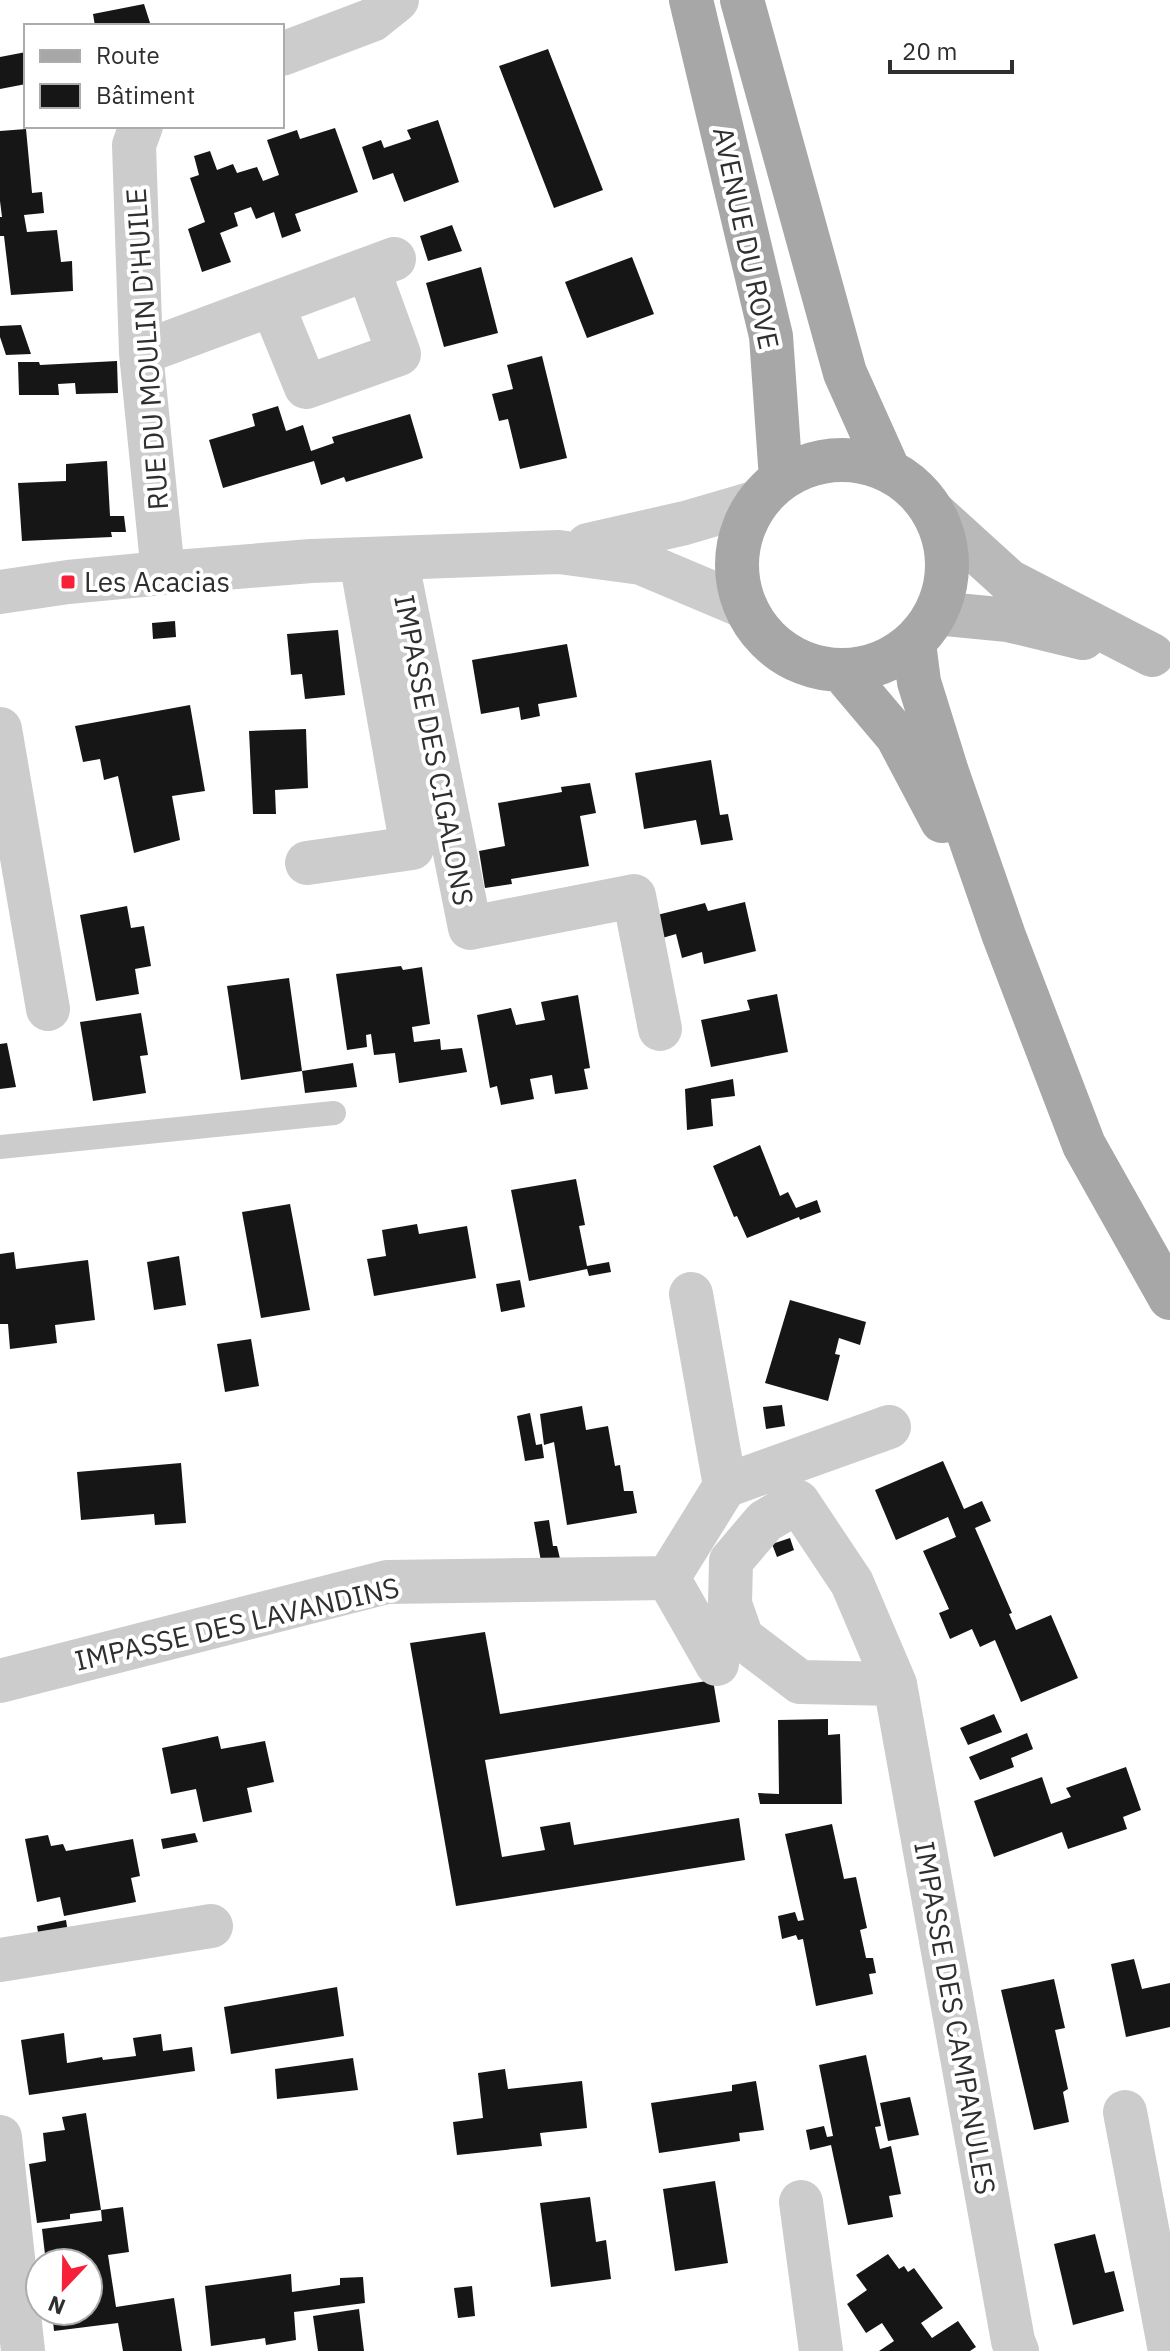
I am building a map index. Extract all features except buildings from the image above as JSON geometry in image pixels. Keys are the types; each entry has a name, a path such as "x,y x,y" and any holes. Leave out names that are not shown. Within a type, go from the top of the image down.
{"main road":[{"name":"AVENUE DU ROVE","path":"691,0 771,336 769,490"},
{"path":"742,0 845,373 889,471"},
{"path":"853,461 889,471 914,488 933,512 1009,581 1161,658 1008,620 925,628 883,663 842,671 801,663 766,640 743,606 735,564 741,531 769,490 815,463 853,461"},
{"path":"933,512 945,545 946,580 925,628 919,682 1004,936 1084,1145 1170,1298"},
{"path":"842,671 897,736 1004,936"}],"street":[{"path":"284,53 372,20 397,0"},
{"name":"RUE DU MOULIN D'HUILE","path":"140,128 134,145 141,353 163,573"},
{"path":"141,353 272,304 381,264 399,354 306,387 272,304"},
{"path":"559,552 685,523 769,490"},
{"path":"0,592 163,573 311,561 559,552 641,563 743,606"},
{"path":"307,863 412,848 378,559"},
{"name":"IMPASSE DES CIGALONS","path":"378,559 470,928 634,896 660,1029"},
{"path":"0,729 48,1009"},
{"path":"691,1294 725,1486"},
{"path":"717,1664 668,1578 725,1486 889,1427"},
{"name":"IMPASSE DES LAVANDINS","path":"0,1681 387,1582 668,1578"},
{"name":"IMPASSE DES CAMPANULES","path":"895,1684 1007,2310 1017,2351"},
{"path":"0,1960 211,1926"},
{"path":"1125,2112 1170,2351"},
{"path":"0,2137 23,2351"},
{"path":"801,2202 821,2351"}],"lane":[{"path":"0,1147 334,1113"}],"place":[{"name":"Les Acacias","path":"68,582"}]}
